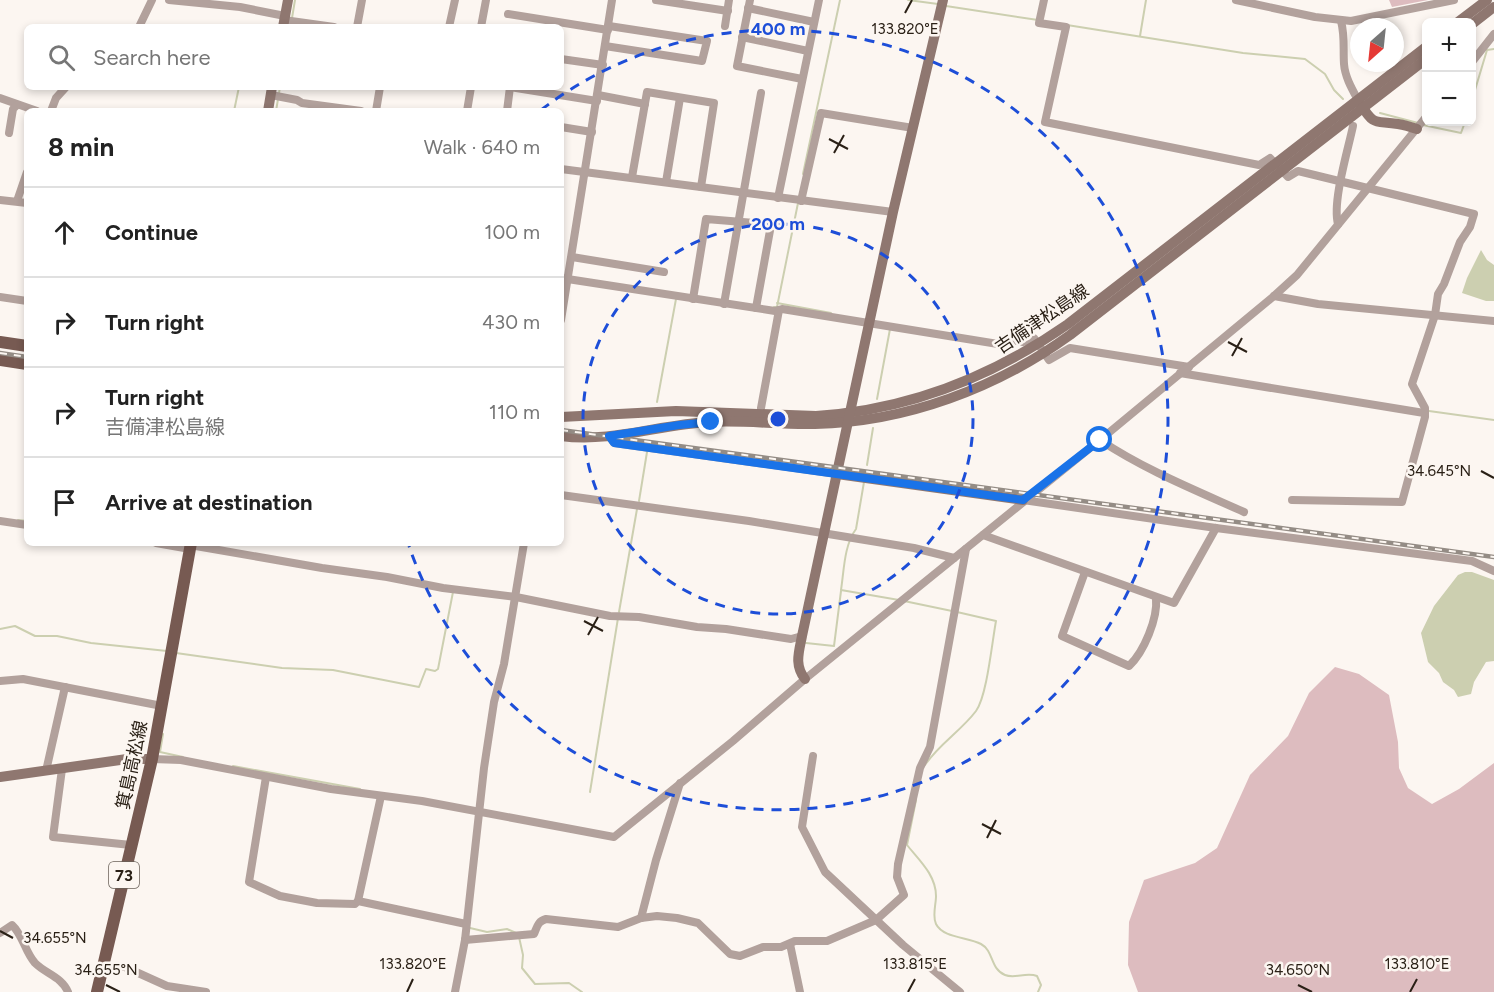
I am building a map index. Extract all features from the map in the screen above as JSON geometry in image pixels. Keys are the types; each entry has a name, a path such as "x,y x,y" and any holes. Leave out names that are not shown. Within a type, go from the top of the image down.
{"main road":[{"path":"288,0 289,22"},
{"path":"805,679 799,672 797,661 802,636 893,212 943,0"},
{"path":"1463,18 1487,0"},
{"path":"1476,21 1494,7"},
{"name":"吉備津松島線","path":"564,436 609,436 711,422 815,424 930,395 1042,349 1068,324 1360,104 1422,50"},
{"name":"吉備津松島線","path":"1360,104 1422,62"},
{"path":"269,108 275,94"},
{"path":"1360,104 1368,116 1378,123 1421,124"},
{"path":"0,342 24,346"},
{"path":"0,360 24,364"},
{"name":"吉備津松島線","path":"564,417 676,411 849,417"},
{"path":"837,474 1023,500"},
{"name":"箕島高松線","path":"97,992 131,845 143,805 192,546"},
{"path":"0,777 127,759 152,759"}],"street":[{"path":"140,24 152,0"},
{"path":"169,0 240,7 289,22 307,24"},
{"path":"358,24 362,0"},
{"path":"450,24 455,0"},
{"path":"482,24 486,0"},
{"path":"564,299 612,0"},
{"path":"656,0 728,11"},
{"path":"725,26 729,0"},
{"path":"778,198 819,0"},
{"path":"1044,0 1039,20 1066,27 1046,122 1259,165 1270,158 1288,177 1299,171 1474,214 1438,294 1435,315 1412,384 1424,411 1402,502 1292,500"},
{"path":"1236,0 1341,21 1351,21 1454,0"},
{"path":"1487,0 1494,7"},
{"path":"802,79 737,66 749,4 814,22"},
{"path":"508,14 707,40 702,61 605,46"},
{"path":"1341,21 1346,42 1344,65 1346,76 1360,104"},
{"path":"1476,57 1494,34"},
{"path":"742,37 808,51"},
{"path":"564,59 603,65"},
{"path":"52,108 56,98 63,90"},
{"path":"376,108 380,90"},
{"path":"468,108 470,90"},
{"path":"507,108 510,90"},
{"path":"534,90 645,104"},
{"path":"632,177 647,92 714,103 701,187"},
{"path":"725,302 761,93"},
{"path":"275,94 302,103 340,108"},
{"path":"0,98 26,108"},
{"path":"666,182 680,98"},
{"path":"9,133 13,109 17,105"},
{"path":"799,200 821,113 913,129"},
{"path":"152,759 181,760 266,777 422,801 614,837 1274,296 1297,275 1421,124"},
{"path":"1338,225 1336,217 1341,182 1353,126"},
{"path":"564,127 592,132"},
{"path":"564,169 893,212"},
{"path":"17,200 24,180"},
{"path":"0,200 24,202"},
{"path":"693,297 706,219 771,225 756,306"},
{"path":"572,257 664,272"},
{"path":"567,278 756,306 775,311 782,309 869,321 998,344 1006,339 1023,342 1034,338 1051,360 1070,348 1424,411"},
{"path":"1274,296 1318,304 1494,321"},
{"path":"0,297 24,301"},
{"path":"760,408 779,310"},
{"path":"609,436 614,443 837,474"},
{"path":"1100,440 1147,467 1244,512"},
{"path":"564,495 823,533 914,548 954,558"},
{"path":"1023,500 1472,561 1494,571"},
{"path":"0,521 24,525"},
{"path":"982,536 1174,603 1216,528"},
{"path":"192,546 443,588 516,597 610,616 639,617 791,639 802,636"},
{"path":"455,992 465,940 494,702 504,664 524,546"},
{"path":"465,940 534,934 541,920 546,919 618,927 641,918 657,916 698,923 734,956 740,956 763,947 781,947 795,940 827,941 876,920 904,895 897,877 898,864 920,768 930,747 966,549"},
{"path":"1085,572 1062,636 1129,666 1144,648 1157,608 1156,598"},
{"path":"0,681 23,679 162,706"},
{"path":"46,771 65,687"},
{"path":"813,756 802,827 825,872 876,920 960,992"},
{"path":"62,769 53,837 131,845"},
{"path":"266,777 249,882 280,896 300,900 355,904 358,901 466,924"},
{"path":"641,918 680,783"},
{"path":"358,901 381,796"},
{"path":"0,933 12,925 17,929 35,962 59,980 68,992"},
{"path":"790,944 800,992"},
{"path":"103,966 124,968 167,986 206,992"}],"shaded area":[{"path":"1389,0 1428,0 1392,7"},
{"path":"1481,250 1487,260 1494,265 1494,301 1486,301 1462,293"},
{"path":"1472,572 1494,580 1494,661 1486,662 1474,682 1471,694 1458,697 1428,662 1421,633 1434,606 1458,575"},
{"path":"1335,667 1359,674 1389,695 1398,742 1399,768 1408,788 1432,804 1459,789 1494,763 1494,992 1138,992 1128,965 1129,922 1144,880 1195,863 1217,848 1250,775 1288,736 1309,693"}],"waterway":[{"path":"292,18 295,0"},
{"path":"803,174 840,0"},
{"path":"908,0 938,4"},
{"path":"1140,36 1146,0"},
{"path":"946,6 1038,20"},
{"path":"1067,25 1243,53 1305,59 1325,74 1334,90 1343,99"},
{"path":"1476,87 1487,50 1494,49"},
{"path":"235,108 238,90"},
{"path":"276,108 278,99"},
{"path":"1380,113 1418,123"},
{"path":"1428,126 1461,133 1464,126"},
{"path":"774,307 777,307 798,203"},
{"path":"657,402 676,299"},
{"path":"777,303 831,313"},
{"path":"877,399 890,329"},
{"path":"1429,411 1494,420"},
{"path":"867,465 873,428"},
{"path":"639,501 647,452"},
{"path":"864,482 856,529 847,550 841,590 899,600"},
{"path":"619,612 637,509"},
{"path":"18,520 24,521"},
{"path":"806,643 834,646 841,591"},
{"path":"176,653 282,668 333,670 419,687 426,669 435,671 438,669 453,592"},
{"path":"904,601 952,611"},
{"path":"925,765 976,711 986,681 996,621 957,612"},
{"path":"590,792 618,618"},
{"path":"0,629 15,626 35,636 57,636 91,643 167,651"},
{"path":"163,734 160,752 183,757"},
{"path":"233,766 360,789"},
{"path":"916,800 907,845 926,868 933,881 936,896 934,914 939,929 950,935 981,944 988,951 997,969 1005,975 1037,976 1041,985 1038,992"},
{"path":"470,928 487,932 507,929 516,933"},
{"path":"519,937 523,955 522,968 535,984 569,983 582,992"}],"railway":[{"path":"0,353 24,357"},
{"path":"564,430 1494,557"}],"route":[{"path":"711,422 609,436 614,443 1023,500 1100,440"}]}
